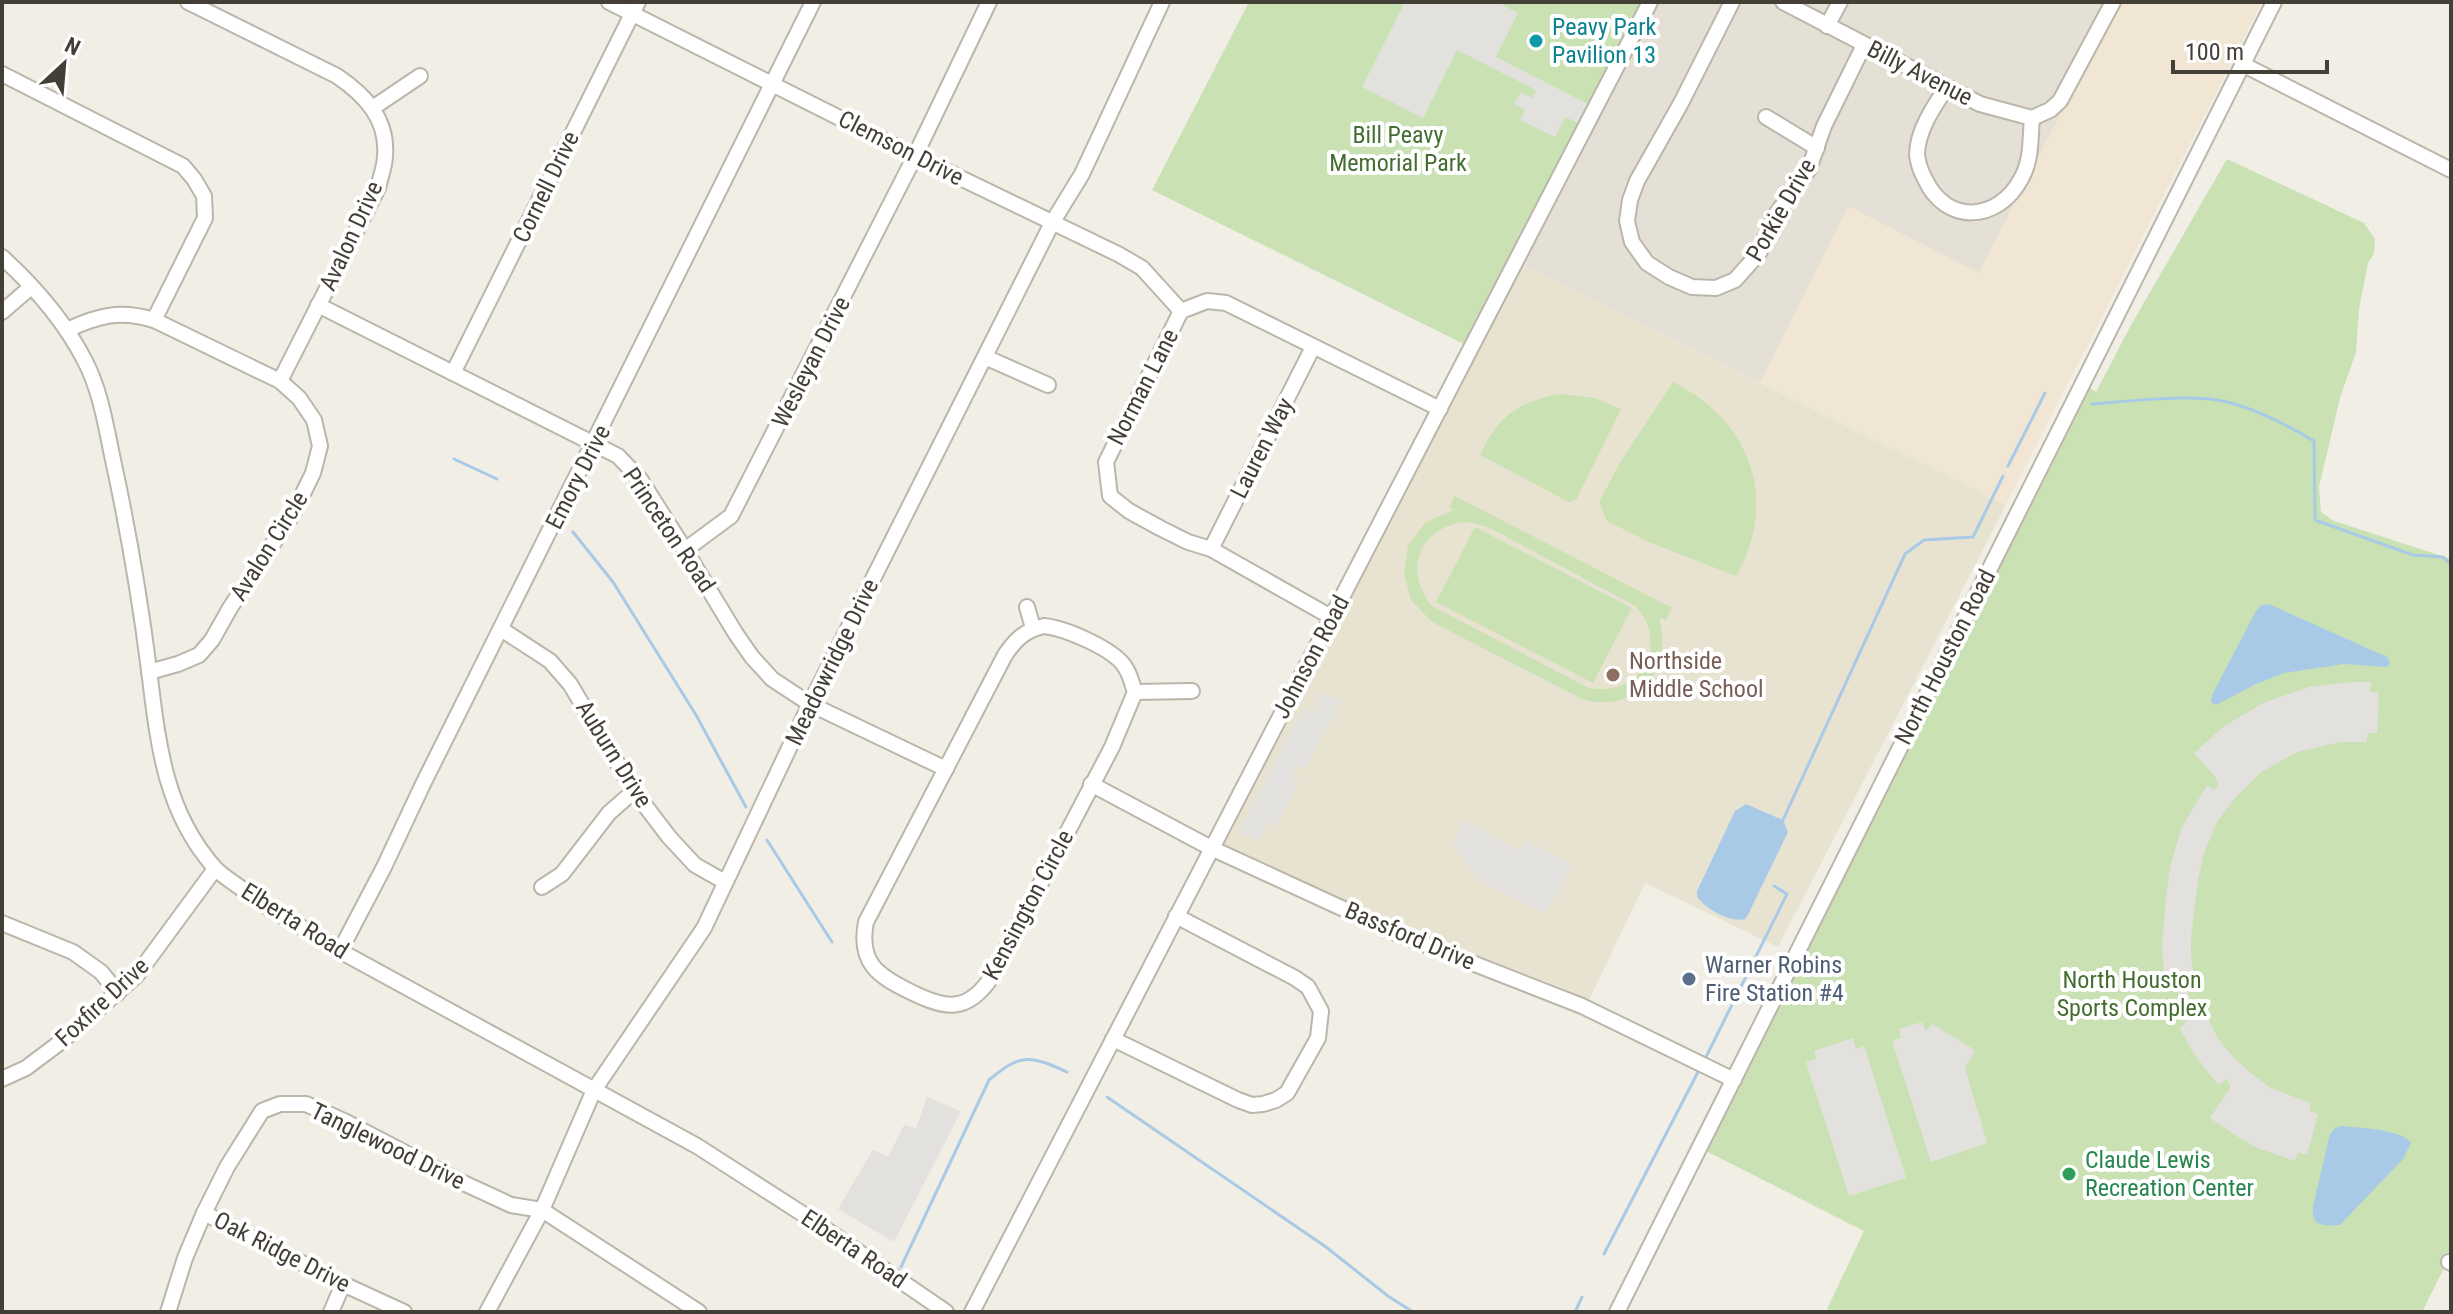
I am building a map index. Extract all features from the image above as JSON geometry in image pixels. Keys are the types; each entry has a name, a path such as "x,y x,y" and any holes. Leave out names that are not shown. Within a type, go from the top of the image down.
{"street":[{"path":"188,2 337,76 374,107 420,76"},
{"name":"Clemson Drive","path":"609,2 634,9 915,156 1142,268 1181,311"},
{"name":"Emory Drive","path":"340,951 813,2"},
{"name":"Wesleyan Drive","path":"685,550 731,516 915,156 989,2"},
{"name":"Meadowridge Drive","path":"487,1312 542,1210 594,1090 704,928 810,704 1052,223 1082,174 1162,2"},
{"name":"Johnson Road","path":"972,1312 1650,2"},
{"name":"Porkie Drive","path":"1732,2 1637,181 1627,221 1632,242 1647,263 1692,287 1716,288 1735,280 1759,253 1774,217 1809,169 1837,99 1864,45"},
{"name":"Billy Avenue","path":"1783,2 1980,104 2032,118"},
{"path":"1827,26 1840,2"},
{"path":"1947,87 1925,124 1917,156 1931,192 1951,207 1981,213 2006,200 2021,179 2031,145 2032,118 2050,110 2060,101 2113,2"},
{"name":"North Houston Road","path":"1617,1312 2274,2"},
{"name":"Cornell Drive","path":"453,373 634,9"},
{"path":"2242,64 2451,170"},
{"path":"2,74 183,166 194,179 204,196 205,218 154,320"},
{"name":"Avalon Drive","path":"280,381 378,188 385,156 382,129 374,107"},
{"path":"1766,117 1817,148"},
{"name":"Elberta Road","path":"2,257 67,330 87,364 101,402 130,535 152,706 173,798 187,832 215,869 261,904 340,951 697,1146 946,1312"},
{"path":"2,312 31,287"},
{"name":"Norman Lane","path":"1331,617 1211,549 1188,542 1129,511 1110,496 1106,462 1181,311 1207,301 1226,303 1440,409"},
{"name":"Princeton Road","path":"318,305 618,456 640,479 752,657 772,679 810,704 946,769"},
{"name":"Avalon Circle","path":"67,330 89,319 113,314 133,314 154,320 280,381 299,398 314,420 320,446 313,473 294,512 212,640 199,655 149,672"},
{"name":"Lauren Way","path":"1211,549 1313,347"},
{"path":"985,357 1048,385"},
{"path":"1027,607 1033,628 1044,626 1066,630 1115,656 1125,666 1135,692 1192,691"},
{"name":"Kensington Circle","path":"1033,628 1014,642 1005,655 866,922 863,937 866,955 885,979 933,1003 955,1006 981,993 1112,747 1135,692"},
{"name":"Auburn Drive","path":"501,629 550,661 560,672 634,791 669,837 695,865 725,882"},
{"name":"Bassford Drive","path":"1091,784 1211,848 1398,934 1582,1006 1734,1080"},
{"path":"542,887 562,874 609,813 634,791"},
{"name":"Foxfire Drive","path":"2,1079 26,1068 62,1041 137,975 215,869"},
{"path":"1113,1039 1252,1105 1276,1100 1287,1093 1312,1050 1321,1025 1321,1011 1308,987 1176,916"},
{"path":"2,923 73,952 101,972 118,993"},
{"name":"Tanglewood Drive","path":"168,1312 185,1258 227,1167 262,1111 280,1104 306,1104 511,1205 542,1210"},
{"path":"542,1210 699,1312"},
{"name":"Oak Ridge Drive","path":"204,1213 404,1312"},
{"path":"331,1312 343,1284"}],"shaded area":[{"path":"1405,2 1497,2 1518,13 1496,57 1588,104 1578,123 1565,117 1555,137 1520,120 1525,110 1514,104 1521,92 1532,98 1536,90 1457,50 1423,118 1362,87"},
{"path":"1656,2 2118,2 1979,273 1848,207 1760,383 1520,264"},
{"path":"2118,2 2262,2 2006,505 1760,383 1848,206 1979,273"},
{"name":"Northside Middle School","path":"1520,264 2006,505 1778,947 1645,883 1589,1000 1561,987 1439,946 1221,845"},
{"path":"2371,682 2370,691 2379,693 2377,733 2368,733 2366,742 2340,742 2297,752 2260,773 2236,797 2217,822 2204,853 2191,938 2195,985 2186,989 2191,1002 2200,1002 2217,1037 2251,1073 2271,1088 2310,1103 2310,1111 2318,1114 2307,1155 2298,1152 2295,1161 2257,1148 2210,1118 2230,1084 2226,1079 2219,1085 2192,1051 2179,1027 2186,1021 2173,976 2164,975 2162,945 2166,897 2181,829 2207,785 2214,790 2218,786 2216,778 2194,753 2223,727 2263,703 2309,687"},
{"path":"1322,692 1341,701 1306,768 1297,765 1291,778 1299,782 1277,826 1269,822 1258,842 1239,832 1303,708 1312,713"},
{"path":"1465,820 1519,851 1526,840 1572,864 1546,914 1478,879 1452,844"},
{"path":"1922,1022 1926,1031 1932,1024 1975,1050 1965,1068 1987,1143 1931,1162 1892,1041 1901,1038 1899,1029"},
{"path":"1853,1038 1856,1049 1864,1046 1906,1178 1849,1196 1806,1062 1816,1059 1814,1051"},
{"path":"927,1097 961,1111 894,1242 838,1209 873,1150 888,1157 904,1125 916,1128"}],"green space":[{"name":"Bill Peavy Memorial Park","path":"1249,2 1640,2 1464,344 1152,190"},
{"name":"North Houston Sports Complex","path":"2227,159 2364,223 2375,239 2359,309 2356,352 2340,398 2319,487 2321,512 2334,521 2451,559 2451,1254 2422,1312 1833,1312 1827,1309 1864,1231 1700,1148 2083,383 2096,392"},
{"path":"1673,382 1700,398 1722,418 1738,440 1750,465 1756,491 1756,519 1749,547 1736,576 1649,542 1607,521 1599,502 1621,461"},
{"path":"1562,394 1595,398 1621,409 1576,500 1569,502 1480,455 1494,430 1512,412 1534,401"},
{"path":"1455,496 1672,608 1666,620 1659,618 1661,655 1656,671 1647,684 1619,701 1582,699 1432,622 1411,600 1404,574 1408,545 1426,522 1453,510 1449,507","holes":["1468,522 1488,527 1635,606 1646,621 1650,652 1634,678 1621,686 1605,689 1587,687 1432,606 1418,578 1421,551 1428,540 1451,525"]},
{"path":"1475,527 1632,608 1593,683 1436,602"}],"water":[{"path":"2269,604 2387,657 2390,663 2387,667 2344,664 2284,673 2216,705 2211,702 2212,695 2256,611 2261,605"},
{"path":"1746,804 1783,820 1788,832 1748,915 1739,920 1712,910 1697,897 1697,891 1735,811"},
{"path":"2342,1126 2390,1132 2411,1143 2403,1159 2340,1225 2323,1225 2316,1222 2313,1206 2330,1134"}],"waterway":[{"path":"2008,466 2045,393"},
{"path":"2092,404 2166,398 2210,399 2264,415 2314,441 2315,520 2413,555 2443,557 2451,565"},
{"path":"454,459 497,479"},
{"path":"1783,820 1905,554 1924,540 1973,537 2003,476"},
{"path":"573,532 613,582 696,715 746,807"},
{"path":"767,840 832,942"},
{"path":"1706,1057 1787,894 1774,886"},
{"path":"901,1267 989,1080 1009,1065 1026,1060 1044,1062 1067,1072"},
{"path":"1604,1254 1698,1072"},
{"path":"1107,1097 1326,1247 1413,1312"},
{"path":"1575,1312 1582,1297"}],"place":[{"name":"Peavy Park Pavilion 13","path":"1536,41"},
{"name":"Northside Middle School","path":"1613,675"},
{"name":"Warner Robins Fire Station #4","path":"1689,979"},
{"name":"Claude Lewis Recreation Center","path":"2069,1174"}]}
